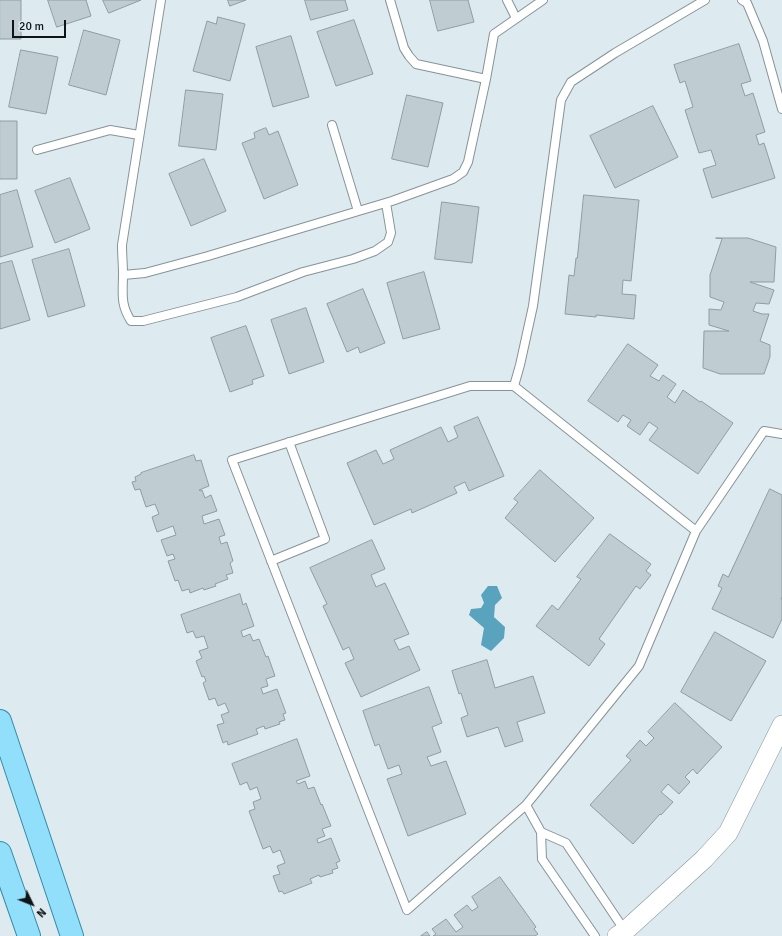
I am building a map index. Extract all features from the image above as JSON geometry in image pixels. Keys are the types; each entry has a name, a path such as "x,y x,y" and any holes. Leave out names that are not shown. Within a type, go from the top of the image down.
{"main road":[{"path":"0,721 72,936"},
{"path":"0,852 29,936"}],"street":[{"path":"621,933 704,859 728,833 782,725"}],"lane":[{"path":"161,0 122,245 122,296 126,313 131,321 143,321 237,297 302,272 353,259 375,251 388,242 391,232 386,203"},
{"path":"390,0 404,48 416,64 486,79"},
{"path":"507,0 516,18"},
{"path":"123,275 145,273 208,256 386,203 453,179 463,172 468,162 494,34 543,0"},
{"path":"514,386 533,306 561,100 571,82 615,53 705,0"},
{"path":"742,0 747,3 763,41 782,109"},
{"path":"332,125 358,211"},
{"path":"37,150 110,130 139,135"},
{"path":"696,531 514,386 470,386 232,460 407,910 526,805 638,666 696,531 764,431 782,434"},
{"path":"271,561 325,539 289,442"},
{"path":"526,805 541,832 542,859 596,936"},
{"path":"541,832 566,843 621,933"}],"water":[{"path":"488,586 497,586 502,598 495,605 494,617 505,627 504,638 491,651 481,645 484,628 469,615 471,609 481,608 484,603 481,595"}],"building":[{"path":"0,0 21,0 21,39 0,39"},
{"path":"48,0 86,0 91,16 57,27"},
{"path":"103,0 141,0 109,13"},
{"path":"228,0 246,0 230,6"},
{"path":"305,0 345,0 348,10 311,20"},
{"path":"430,0 468,0 474,22 438,31"},
{"path":"218,17 245,24 230,81 193,71 207,21 216,24"},
{"path":"354,20 373,74 336,86 317,32"},
{"path":"84,30 120,40 106,95 69,85"},
{"path":"291,36 309,97 273,107 256,47"},
{"path":"739,44 751,81 741,84 745,96 753,93 765,132 756,135 759,145 764,143 775,178 712,198 703,169 716,165 711,150 699,153 685,110 693,107 685,81 680,83 674,65"},
{"path":"21,50 58,57 46,114 9,107"},
{"path":"186,90 223,94 216,150 179,146"},
{"path":"407,95 443,103 428,167 392,159"},
{"path":"653,106 678,157 615,188 590,136"},
{"path":"0,121 17,121 17,179 0,179"},
{"path":"266,128 269,135 278,131 298,185 264,199 242,143 255,138 254,133"},
{"path":"204,159 226,211 191,226 169,174"},
{"path":"70,178 90,229 55,243 35,191"},
{"path":"17,190 33,247 0,257 0,195"},
{"path":"584,195 639,200 631,281 623,280 622,294 636,295 634,319 596,315 596,317 565,314 569,275 574,276 577,258"},
{"path":"442,202 479,207 472,263 435,259"},
{"path":"716,238 748,238 776,247 774,282 750,282 774,290 769,304 756,303 753,311 762,314 769,314 760,341 770,345 770,357 764,374 720,374 703,368 704,331 729,331 709,325 709,309 721,310 724,302 710,297 710,275 722,239"},
{"path":"69,249 85,306 48,317 32,260"},
{"path":"12,261 30,320 0,329 0,264"},
{"path":"424,272 440,329 403,339 387,283"},
{"path":"363,289 385,343 360,353 358,347 347,352 327,304"},
{"path":"306,308 324,362 289,374 271,320"},
{"path":"246,326 264,376 252,380 253,384 230,392 211,338"},
{"path":"628,344 658,365 650,376 659,381 663,375 676,384 667,397 675,403 683,390 733,423 698,474 649,440 658,428 649,422 640,435 627,426 631,420 623,415 618,422 588,401"},
{"path":"478,417 504,476 469,491 465,482 454,487 457,493 412,513 411,509 374,525 347,463 376,450 383,464 394,459 390,450 441,427 448,442 458,437 454,427"},
{"path":"194,455 196,461 201,460 209,486 199,490 202,490 205,498 211,495 217,511 202,516 204,524 219,519 225,535 219,537 221,544 227,542 233,561 230,563 233,573 226,575 228,579 215,584 216,586 204,590 203,588 190,593 189,589 182,591 178,580 175,581 168,561 175,559 173,554 167,556 161,540 176,535 173,526 157,532 152,517 159,514 155,504 146,507 140,489 135,490 132,482 136,481 135,477 141,473"},
{"path":"540,470 594,518 555,562 505,518 518,502 514,499"},
{"path":"770,489 782,495 782,619 773,638 712,609 722,588 718,586 723,574 728,577"},
{"path":"610,534 651,564 646,571 651,575 640,589 636,586 599,639 605,644 589,666 536,626 552,605 558,610 581,579 577,577"},
{"path":"372,540 385,569 371,575 376,587 385,583 409,634 394,640 399,650 409,646 420,670 361,697 345,663 354,659 349,647 343,650 323,606 327,604 310,568"},
{"path":"240,594 243,605 246,603 254,626 241,631 243,637 250,634 253,641 259,639 266,657 268,656 275,676 266,679 268,686 261,688 263,694 277,689 286,713 283,714 285,720 279,722 280,724 265,729 264,726 256,729 258,734 228,745 227,741 223,743 217,725 224,723 221,715 229,712 225,703 218,706 215,698 209,700 203,683 206,681 204,676 202,677 196,661 202,658 199,651 208,648 204,636 196,638 193,631 187,633 181,615"},
{"path":"715,632 766,661 731,721 681,692"},
{"path":"487,660 495,688 533,676 545,713 517,722 523,741 505,747 498,727 467,737 461,718 468,715 461,693 459,694 452,671"},
{"path":"429,687 442,723 432,727 441,752 427,757 431,766 446,761 466,814 408,836 387,779 402,774 399,765 388,769 379,744 375,746 363,711"},
{"path":"675,703 722,747 697,774 693,769 685,777 690,782 679,794 668,784 661,792 673,802 633,844 590,805 631,760 626,756 640,740 646,746 654,738 648,732"},
{"path":"297,739 310,776 296,781 298,784 305,781 308,789 314,787 331,826 322,829 325,836 317,839 318,843 331,838 340,861 336,863 338,868 332,870 333,873 320,877 319,875 310,879 312,883 284,894 282,891 279,892 273,876 280,874 277,866 285,863 280,850 273,853 270,846 263,849 249,811 255,809 253,802 261,799 257,787 250,790 247,782 240,785 232,764"},
{"path":"500,877 536,927 534,929 538,934 535,936 433,936 436,934 432,929 446,919 456,932 463,927 454,915 467,905 472,911 478,907 472,897"},
{"path":"427,932 430,936 421,936"}]}
